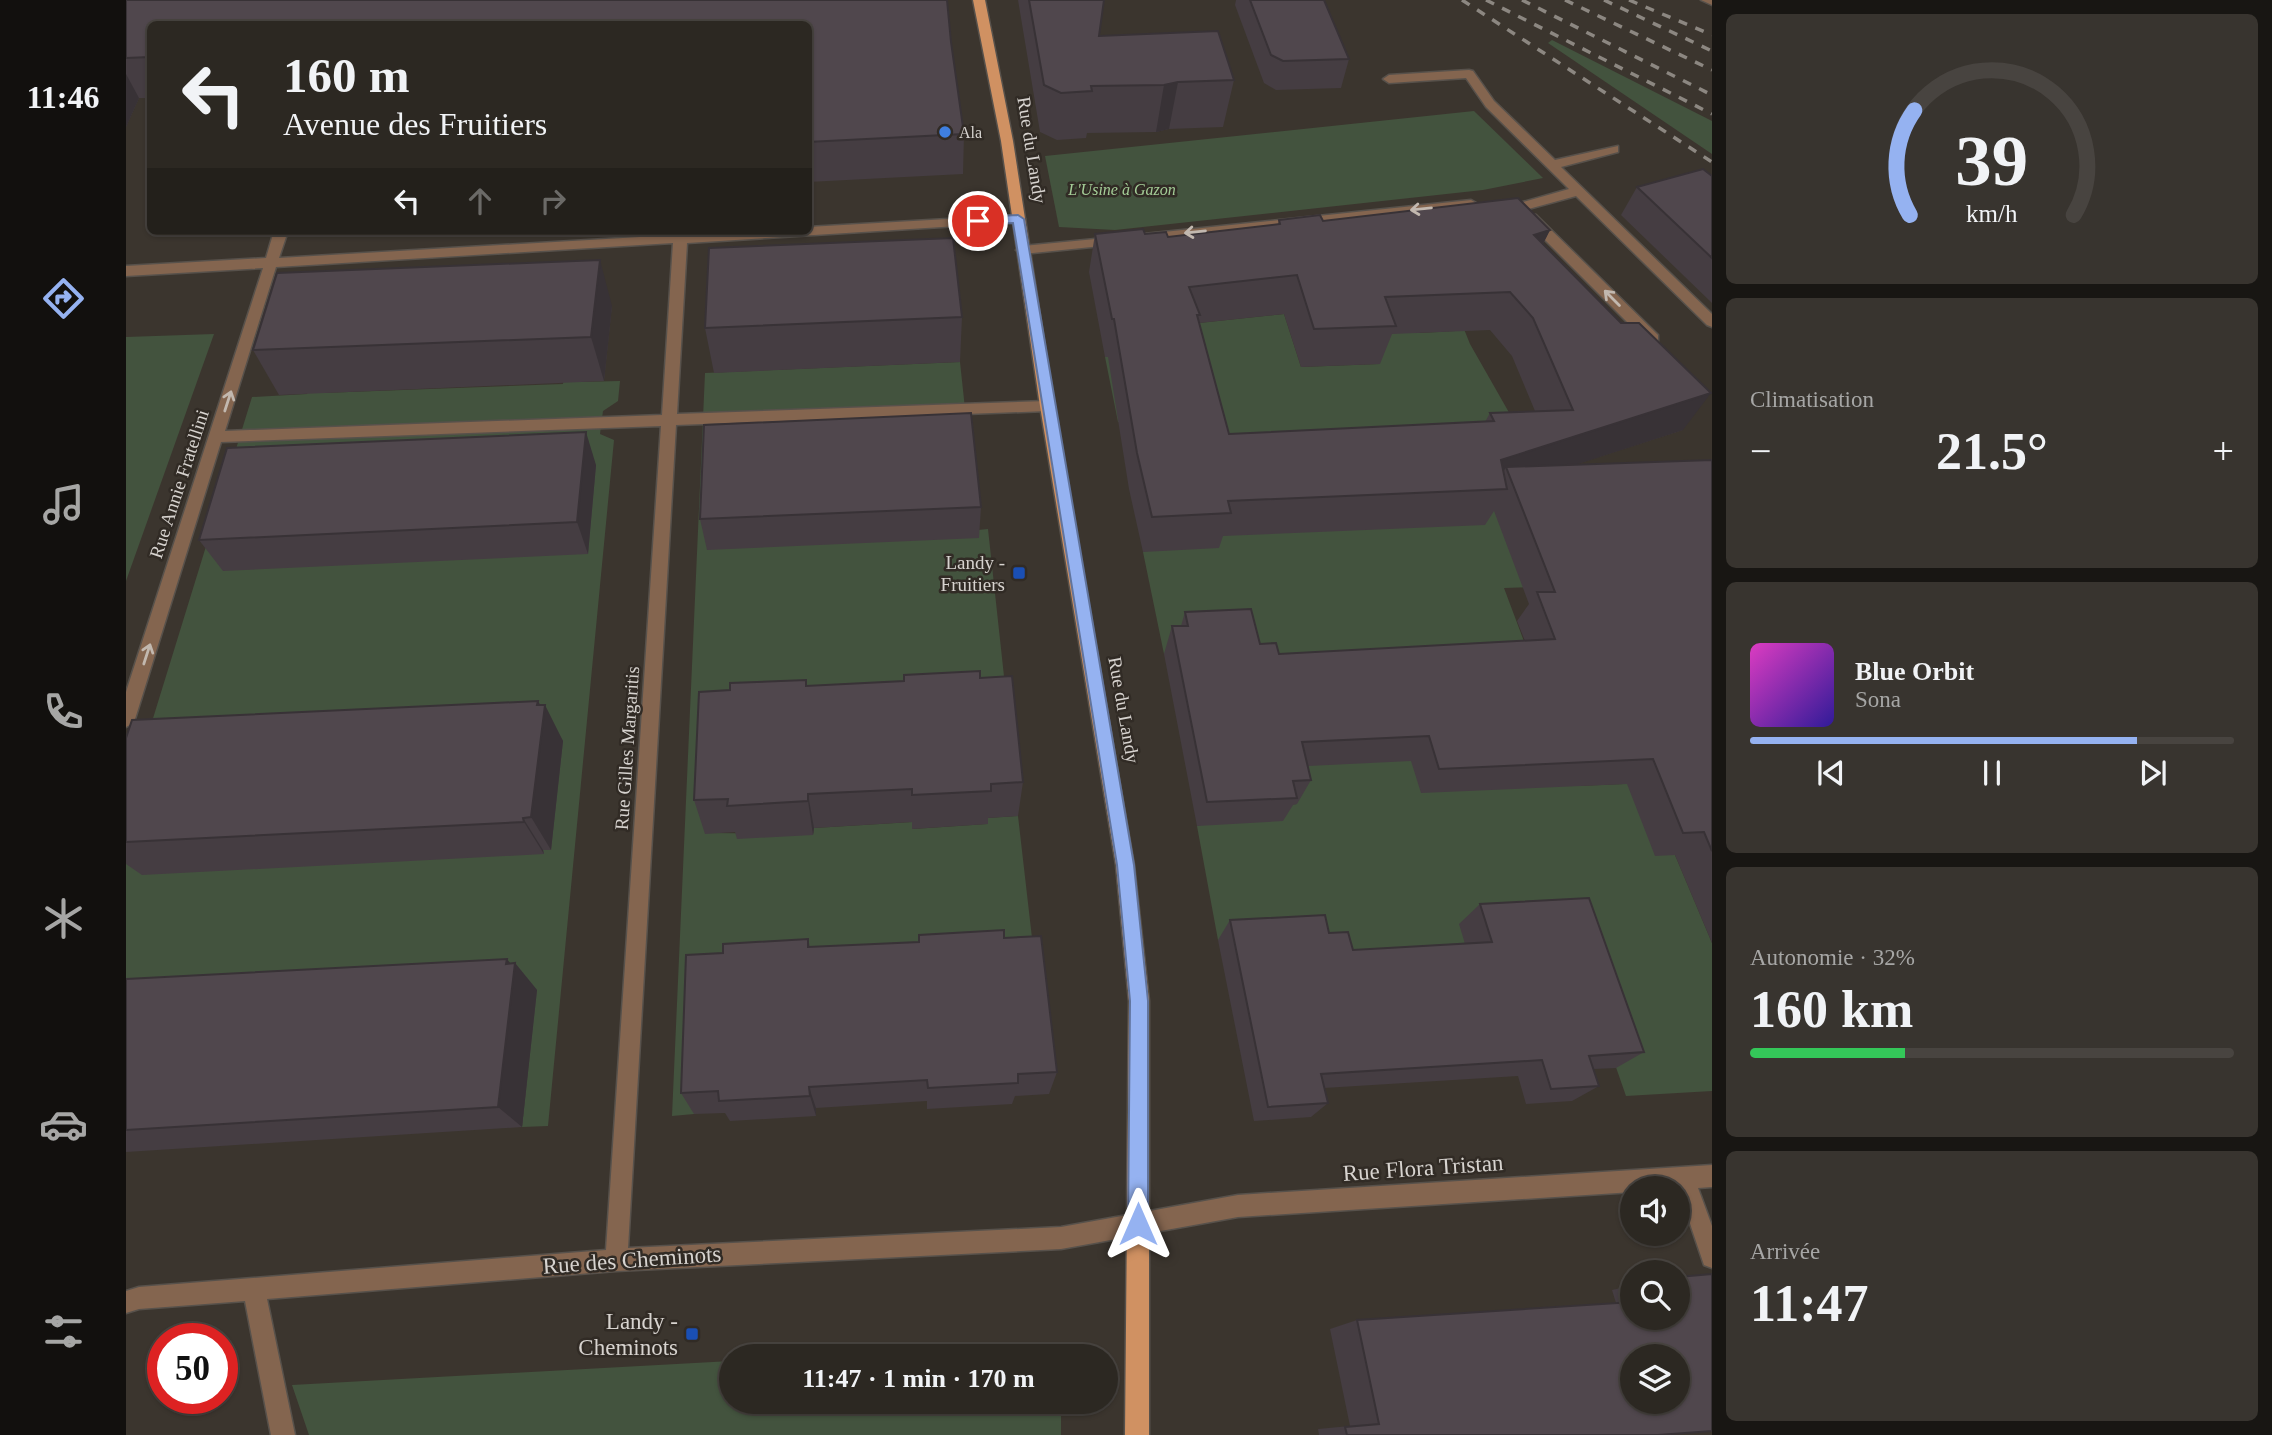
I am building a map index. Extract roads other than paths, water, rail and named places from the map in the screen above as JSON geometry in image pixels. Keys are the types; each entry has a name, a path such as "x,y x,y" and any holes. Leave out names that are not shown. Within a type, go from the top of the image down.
{"main road":[{"name":"Rue du Landy","path":"979,0 1007,141 1047,406 1125,865 1139,1001 1137,1435"}],"street":[{"path":"1388,79 1469,74 1490,104 1712,322"},
{"path":"1552,165 1614,149"},
{"path":"1579,191 1507,207 1541,226 1664,351"},
{"path":"1023,250 1482,203"},
{"path":"812,229 1018,219"},
{"name":"Rue Annie Fratellini","path":"126,719 280,235"},
{"path":"126,271 680,235"},
{"name":"Rue Gilles Margaritis","path":"615,1260 680,235"},
{"path":"216,438 1047,406"},
{"name":"Rue Flora Tristan","path":"1690,1177 1712,1176"},
{"name":"Rue Flora Tristan","path":"1138,1224 1238,1206 1620,1181"},
{"path":"1690,1194 1712,1257"},
{"name":"Rue des Cheminots","path":"126,1302 139,1298 615,1260 1061,1238 1138,1224"},
{"path":"254,1289 283,1435"}],"railway":[{"path":"1462,0 1712,162"},
{"path":"1486,0 1712,114"},
{"path":"1522,0 1712,95"},
{"path":"1565,0 1712,70"},
{"path":"1604,0 1712,51"},
{"path":"1629,0 1712,35"}],"place":[{"name":"Ala","path":"945,132"},
{"name":"Landy - Fruitiers","path":"1019,573"},
{"name":"Landy - Cheminots","path":"692,1334"}],"park label":[{"name":"L'Usine à Gazon","path":"1122,189"}]}
